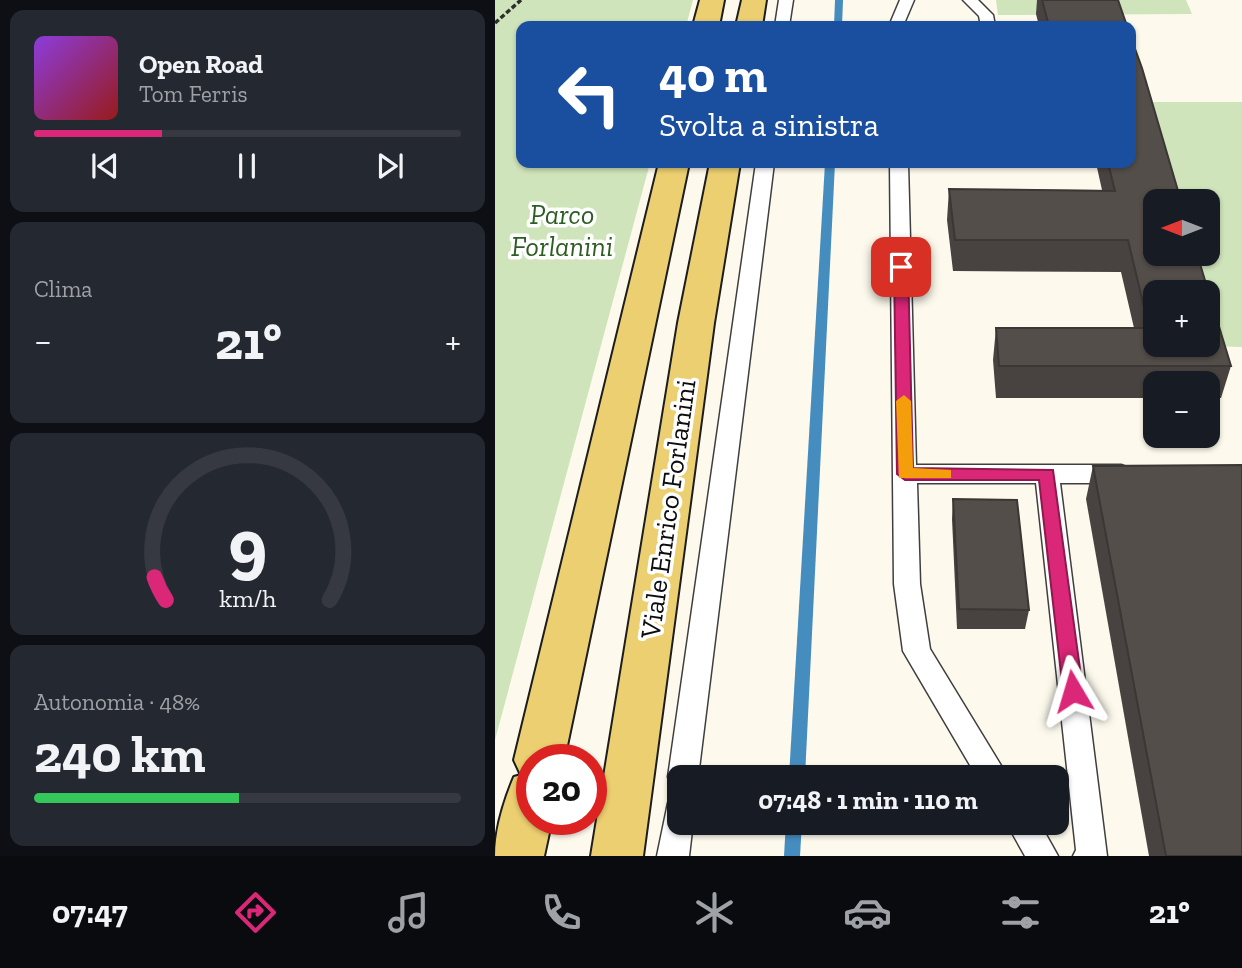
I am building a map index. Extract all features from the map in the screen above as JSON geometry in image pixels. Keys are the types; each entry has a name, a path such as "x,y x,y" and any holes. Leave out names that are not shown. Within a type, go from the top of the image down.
{"main road":[{"path":"707,21 712,0"},
{"path":"750,21 754,0"},
{"path":"543,744 673,168"},
{"name":"Viale Enrico Forlanini","path":"617,856 696,323 724,168"},
{"path":"518,856 523,835"}],"lane":[{"path":"784,21 786,0"},
{"path":"898,21 907,0"},
{"path":"970,0 986,15 987,21"},
{"path":"685,765 764,168"},
{"path":"899,168 907,584 917,651 986,765"},
{"path":"905,474 1144,474"},
{"path":"1047,474 1092,854 1089,856"},
{"path":"673,856 676,835"},
{"path":"1029,835 1042,856"}],"path":[{"path":"495,23 521,0"}],"green space":[{"name":"Parco Forlanini","path":"495,0 693,0 687,21 516,21 516,168 649,168 495,740"},
{"path":"996,0 1186,0 1192,14 998,15"},
{"path":"1136,102 1242,102 1242,347 1220,346 1220,280 1198,280 1189,266 1220,266 1220,189 1162,189 1136,118"}],"building":[{"path":"1042,0 1118,0 1125,21 1048,21"},
{"path":"1136,52 1177,189 1143,189 1143,266 1201,266 1205,280 1143,280 1143,303 1128,240 955,240 949,189 1115,191 1109,168 1136,168"},
{"path":"996,328 1143,328 1143,357 1220,357 1220,330 1231,366 999,366"},
{"path":"1242,465 1242,856 1166,856 1093,466"},
{"path":"953,499 1017,500 1029,610 959,609"}],"waterway":[{"path":"838,21 839,0"},
{"path":"798,765 830,168"},
{"path":"792,856 793,835"}],"slow traffic":[{"path":"904,401 905,474 945,474"}],"route":[{"path":"901,267 905,474 1047,474 1073,691"}]}
